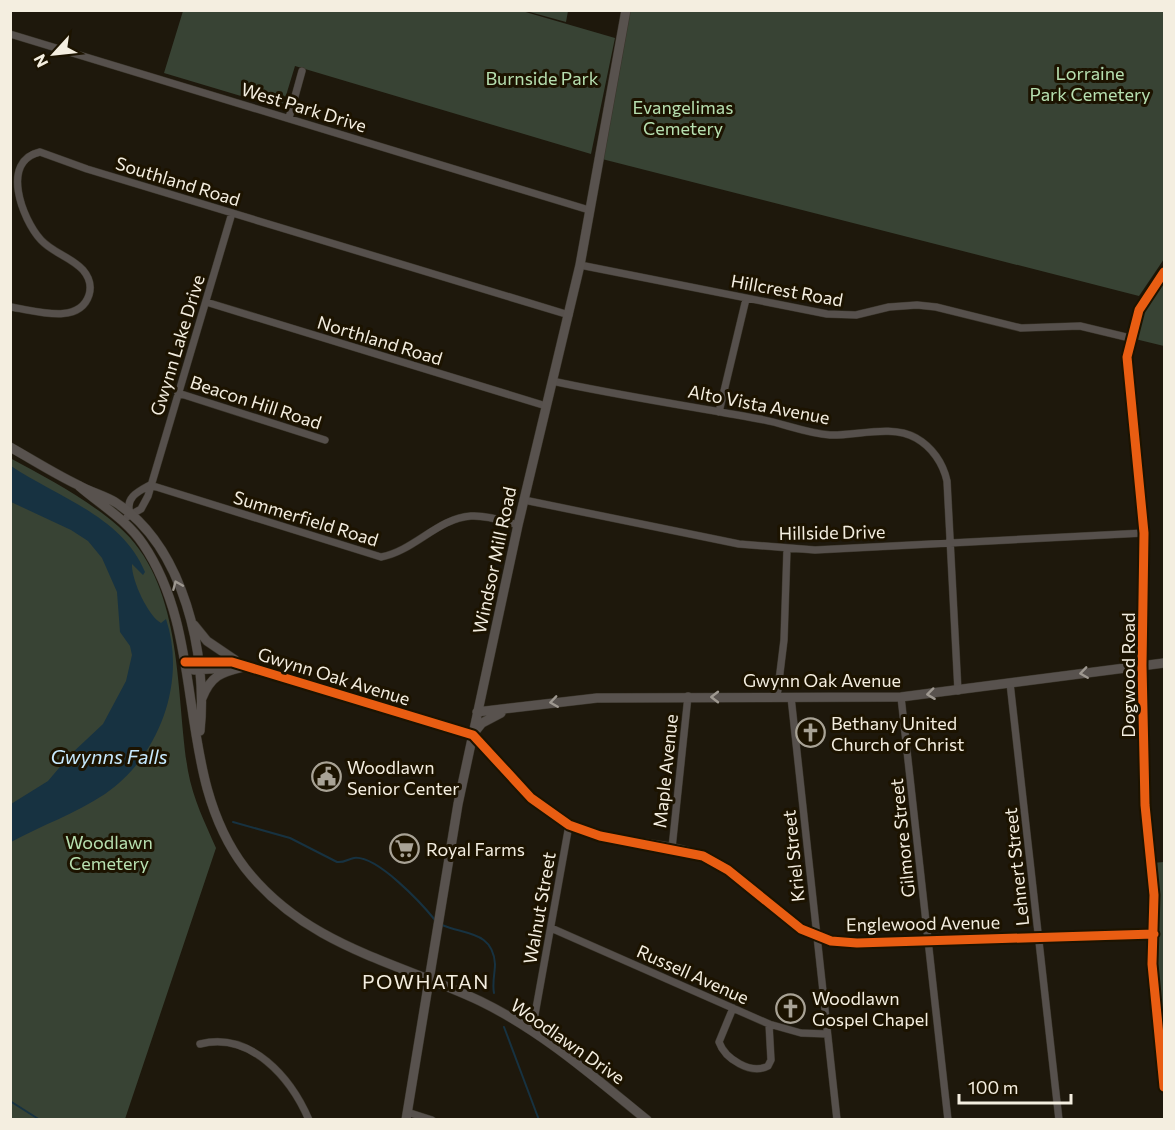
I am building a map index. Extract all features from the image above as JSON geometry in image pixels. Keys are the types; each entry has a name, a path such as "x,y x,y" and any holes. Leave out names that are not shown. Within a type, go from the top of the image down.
{"main road":[{"name":"Windsor Mill Road","path":"406,1115 472,735 518,525 580,265 626,10"},
{"name":"Dogwood Road","path":"1164,272 1139,310 1130,338 1127,378 1144,533 1142,665 1145,805 1154,895 1153,986 1164,1087"},
{"path":"10,447 80,486 116,502 144,545 165,585 173,608 185,667"},
{"path":"126,517 144,528 163,554 192,622 199,666"},
{"path":"192,622 207,641 245,666"},
{"name":"Gwynn Oak Avenue","path":"185,667 222,660 472,735"},
{"name":"Gwynn Oak Avenue","path":"477,712 597,698 902,697 1164,663"},
{"name":"Woodlawn Drive","path":"199,666 201,700 199,740"},
{"path":"201,700 207,685 218,674 245,666"},
{"name":"Woodlawn Drive","path":"185,667 207,790 216,816 233,850 260,885 291,914 314,930 353,950 480,1001 532,1031 647,1119"},
{"path":"472,735 491,717 512,708"}],"street":[{"name":"West Park Drive","path":"10,34 589,210"},
{"path":"288,118 302,71"},
{"name":"Southland Road","path":"10,307 66,313 79,309 90,292 91,286 84,271 43,242 28,219 17,177 21,163 33,153 47,153 87,169 569,315"},
{"name":"Gwynn Lake Drive","path":"126,517 141,509 150,485 232,213"},
{"name":"Hillcrest Road","path":"580,265 841,316 905,305 936,307 1022,328 1080,326 1130,338"},
{"path":"719,412 746,298"},
{"name":"Northland Road","path":"206,302 546,406"},
{"name":"Alto Vista Avenue","path":"552,381 831,435 895,432 915,437 933,452 945,471 958,691"},
{"name":"Beacon Hill Road","path":"178,393 325,440"},
{"path":"126,517 129,499 150,485"},
{"name":"Summerfield Road","path":"150,485 381,557 394,553 463,518 482,517 518,525"},
{"name":"Hillside Drive","path":"524,500 740,544 787,549 1144,533"},
{"path":"777,697 785,630 787,549"},
{"name":"Lehnert Street","path":"1010,683 1059,1119"},
{"name":"Maple Avenue","path":"672,848 688,696"},
{"name":"Kriel Street","path":"791,697 837,1119"},
{"name":"Gilmore Street","path":"902,697 948,1119"},
{"name":"Englewood Avenue","path":"472,735 531,798 569,825 600,836 672,848 714,861 788,920 817,936 856,943 1154,934"},
{"name":"Walnut Street","path":"532,1031 569,825"},
{"name":"Russell Avenue","path":"551,928 770,1024 801,1033 827,1034"},
{"path":"733,1008 719,1042 728,1058 756,1069 768,1066 771,1060 770,1024"},
{"path":"200,1044 220,1042 232,1044 266,1060 296,1093 309,1119"},
{"path":"406,1115 432,1119"}],"green space":[{"path":"568,10 566,22 526,11"},
{"name":"Burnside Park","path":"183,11 522,11 615,38 591,154 295,66 284,102 278,107 164,73"},
{"path":"630,11 1164,11 1164,259 1139,296 602,159"},
{"path":"1164,272 1164,346 1131,338 1145,300"},
{"name":"Woodlawn Cemetery","path":"10,458 52,481 106,516 140,550 155,578 166,608 173,641 190,781 216,848 125,1119 11,1119"},
{"path":"1164,862 1164,1064 1153,959 1152,863"}],"water":[{"name":"Gwynns Falls","path":"11,466 105,522 135,553 145,572 143,575 132,564 134,579 151,613 161,623 166,619 172,643 173,668 164,716 154,739 124,778 94,801 11,842 11,804 48,781 70,755 103,724 126,681 132,655 130,646 120,632 117,592 102,558 88,541 71,530 11,502"}],"waterway":[{"path":"233,822 290,838 337,862 354,858 375,864 398,882 435,920"},
{"path":"442,925 476,936 489,945 495,964 494,993"},
{"path":"504,1027 539,1120"},
{"path":"10,1101 40,1120"}],"cycle path":[{"path":"1164,272 1139,310 1127,357 1144,533 1142,665 1145,805 1154,895 1152,964 1164,1087"},
{"path":"185,662 232,662 473,735 531,798 569,825 600,836 703,856 728,870 801,929 831,941 857,943 1154,934"}],"place":[{"name":"Bethany United Church of Christ","path":"810,733"},
{"name":"Woodlawn Senior Center","path":"326,777"},
{"name":"Royal Farms","path":"405,849"},
{"name":"Woodlawn Gospel Chapel","path":"791,1008"}],"district":[{"name":"POWHATAN","path":"426,981"}],"park label":[{"name":"Lorraine Park Cemetery","path":"1090,83"},
{"name":"Evangelimas Cemetery","path":"683,117"}]}
